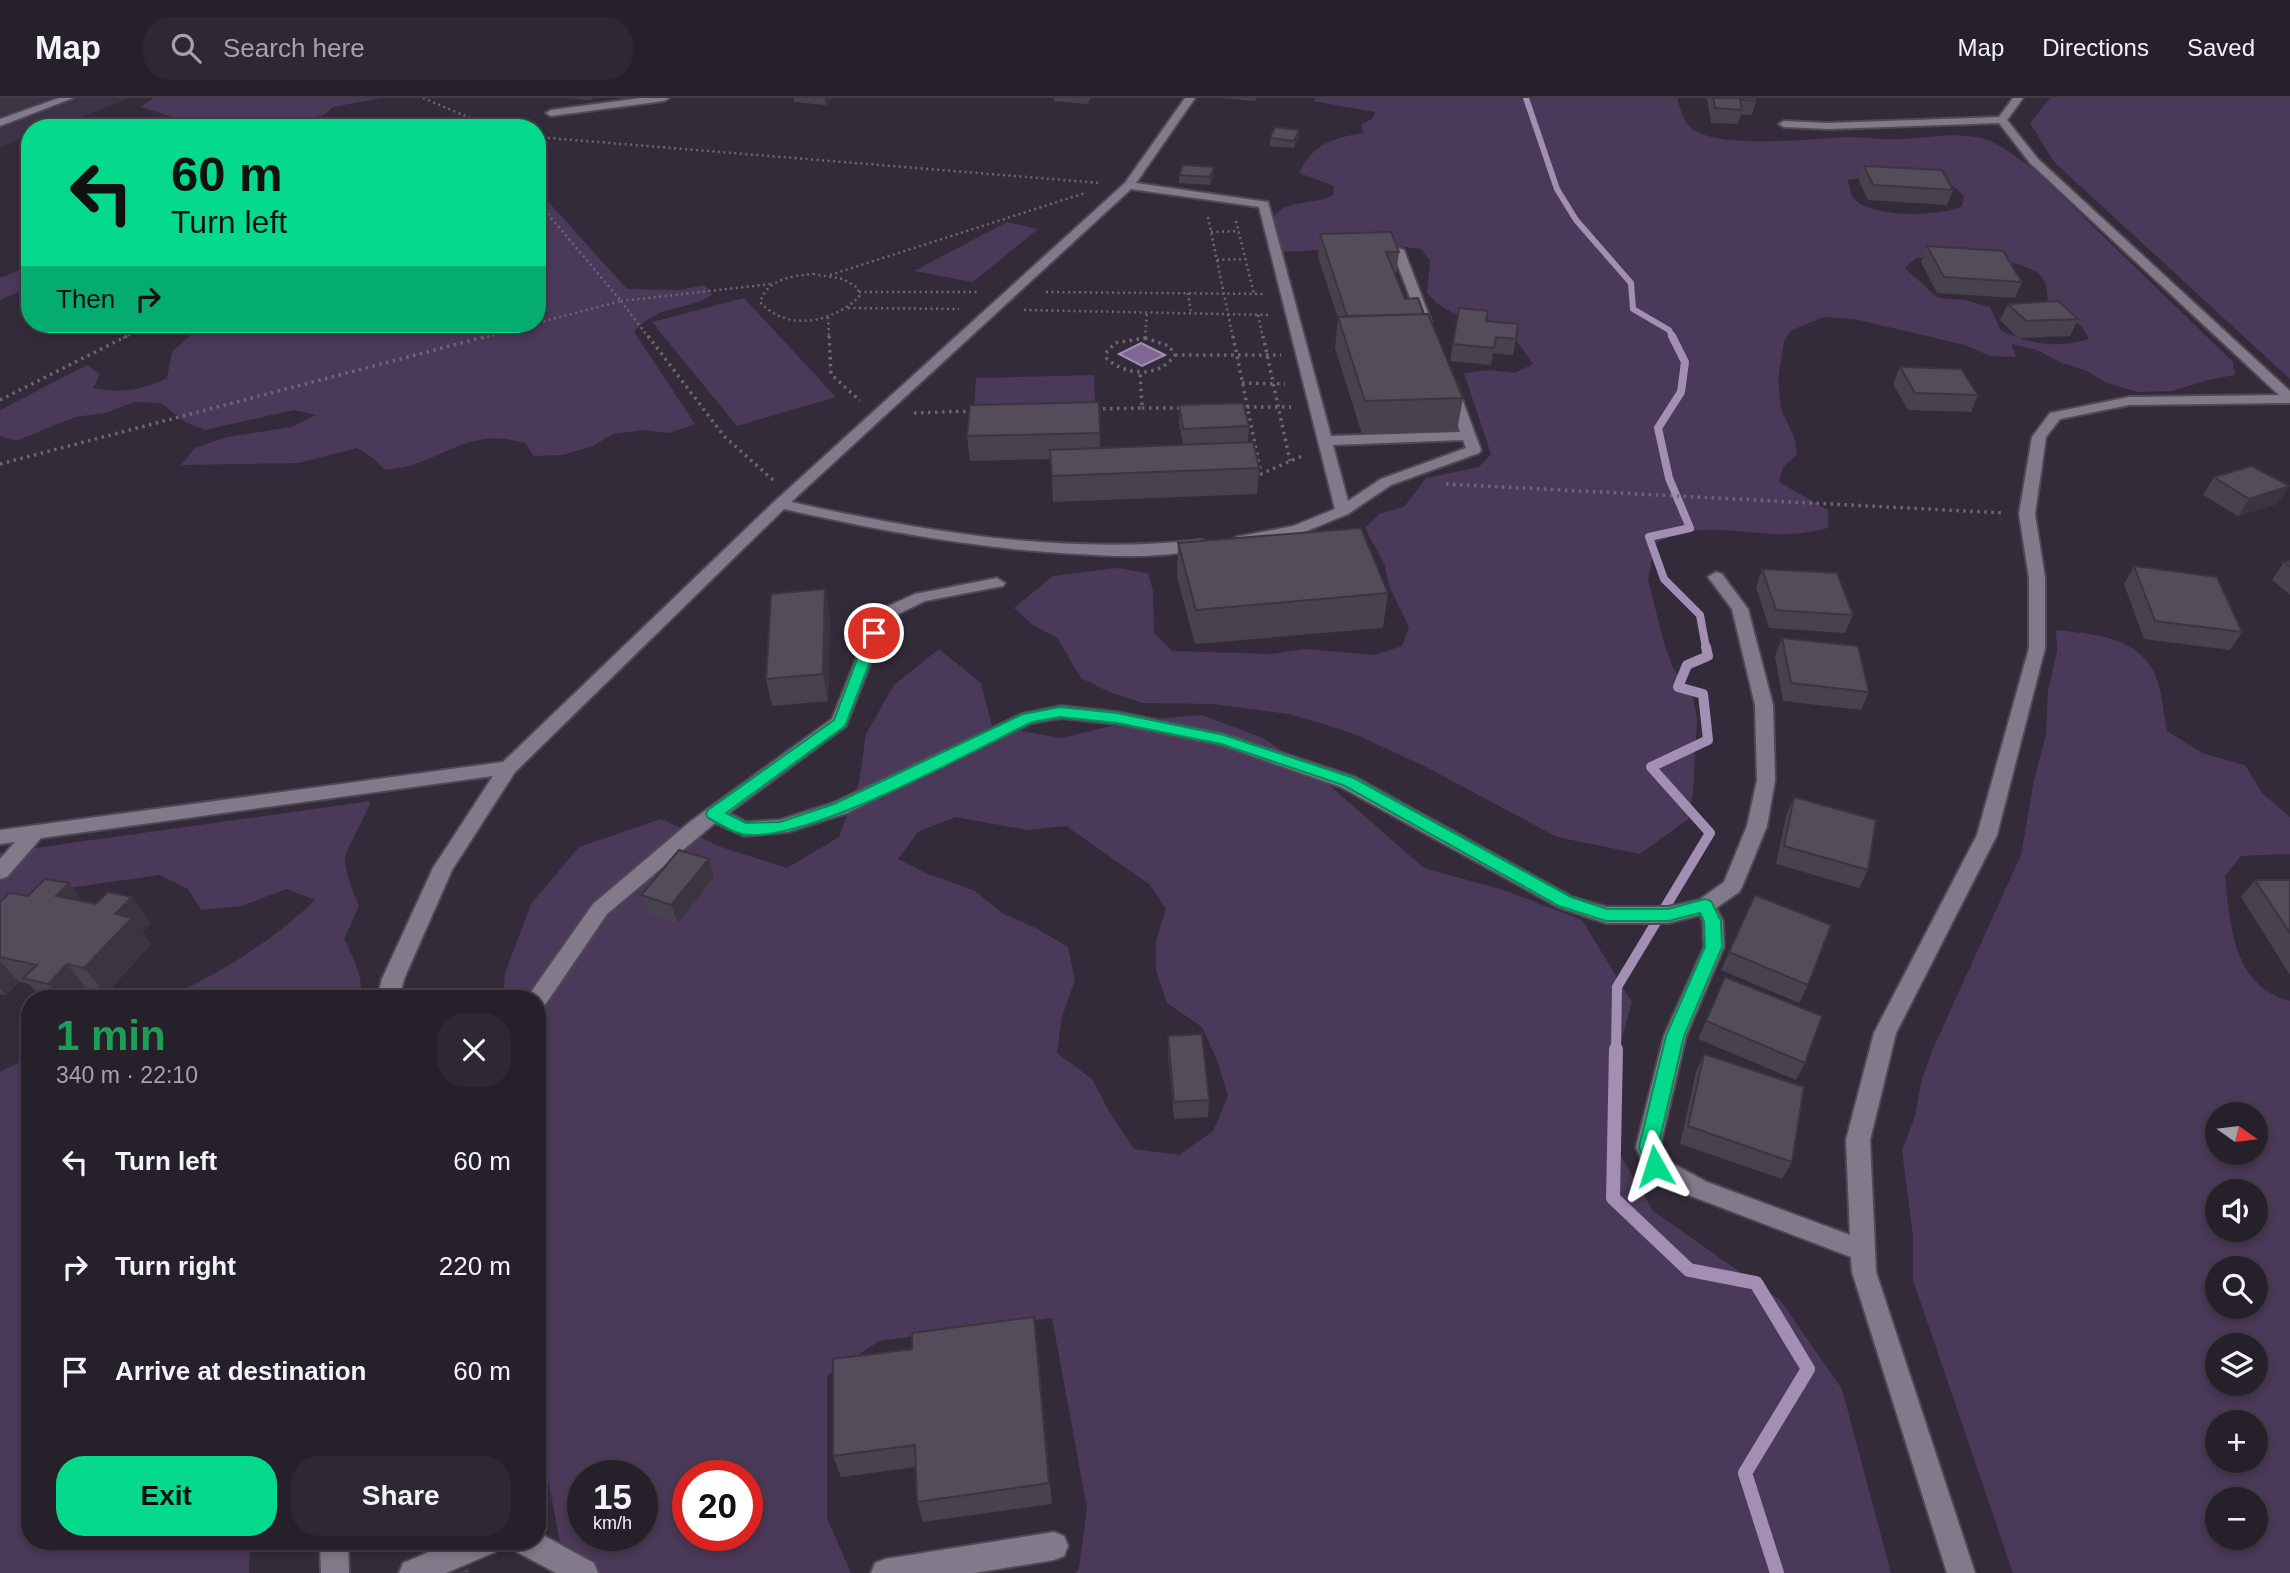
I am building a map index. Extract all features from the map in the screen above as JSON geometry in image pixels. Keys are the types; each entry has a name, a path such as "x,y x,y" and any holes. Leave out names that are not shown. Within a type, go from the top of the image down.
{"lane":[{"path":"0,123 68,98"},
{"path":"551,113 664,98"},
{"path":"390,990 443,868 508,768 785,500 1129,185 1190,98"},
{"path":"2002,120 2018,98"},
{"path":"1784,124 1829,127 2002,120"},
{"path":"2002,120 2035,161 2290,398"},
{"path":"1129,185 1264,204 1343,511"},
{"path":"1398,250 1431,337"},
{"path":"785,500 862,523 1021,545 1138,551 1222,543 1297,530 1343,511 1386,482 1474,450 1445,374"},
{"path":"1961,1573 1864,1272 1858,1140 1885,1033 1987,835 2037,648 2037,578 2027,514 2039,437 2054,416 2129,401 2290,398"},
{"path":"1326,443 1469,436"},
{"path":"714,814 744,829 781,827 840,808 1028,718 1060,712 1117,718 1224,740 1348,782 1565,902 1606,915 1668,915 1705,906 1732,887 1757,826 1766,780 1764,705 1740,609 1716,577"},
{"path":"543,990 600,909 714,814 840,722 881,616 921,597 997,583"},
{"path":"0,836 508,768"},
{"path":"0,872 36,831"},
{"path":"1705,906 1713,921 1714,947 1675,1036 1648,1147 1655,1166 1699,1189 1864,1251"},
{"path":"885,1573 1054,1546"},
{"path":"334,1550 335,1573"},
{"path":"413,1573 466,1550"},
{"path":"542,1550 584,1573"}],"path":[{"path":"423,98 473,119"},
{"path":"546,137 1129,185"},
{"path":"546,320 621,301 772,284 796,276 830,275 1082,194 1129,185"},
{"path":"1203,196 1261,474 1326,443"},
{"path":"1231,200 1254,294"},
{"path":"546,212 621,301 724,436 785,500"},
{"path":"1211,232 1239,231"},
{"path":"1217,260 1246,259"},
{"path":"772,284 761,294 760,302 771,314 802,320 828,317 848,308 859,297 859,292 852,282 830,275"},
{"path":"859,292 1287,294"},
{"path":"1188,293 1191,314"},
{"path":"848,308 1293,316"},
{"path":"1145,338 1147,313"},
{"path":"1258,315 1290,461"},
{"path":"828,317 831,374 866,407 882,413 978,411"},
{"path":"0,400 133,333"},
{"path":"0,464 498,333"},
{"path":"1145,338 1163,342 1173,350 1174,355 1172,360 1160,368 1140,372 1111,364 1106,353 1115,343 1145,338"},
{"path":"1174,355 1303,355"},
{"path":"1140,372 1142,408"},
{"path":"1242,383 1311,384"},
{"path":"1247,407 1317,408"},
{"path":"1087,409 1195,408"},
{"path":"1476,486 2027,514"}],"shaded area":[{"path":"0,98 131,98 76,119 21,119 21,139 0,147"},
{"path":"153,98 382,98 333,107 324,115 307,119 177,119 141,107"},
{"path":"1316,98 1677,98 1690,127 1707,136 1725,139 1906,139 1948,135 1988,140 2035,170 2233,362 2235,375 2172,391 2138,392 2107,383 2087,371 2060,362 2037,350 2011,344 2016,357 1990,356 1965,345 1854,319 1824,317 1792,330 1784,341 1778,379 1781,409 1795,439 1797,455 1783,467 1779,482 1828,510 1828,528 1795,534 1701,530 1655,543 1648,580 1664,643 1673,668 1692,693 1697,718 1693,793 1688,819 1640,854 1557,837 1424,766 1359,736 1324,724 1288,714 1213,704 1143,703 1109,692 1081,678 1057,638 1033,625 1014,608 1053,576 1117,568 1148,573 1153,591 1154,633 1172,651 1272,654 1304,649 1374,655 1402,646 1409,627 1389,586 1385,566 1365,528 1379,514 1404,507 1426,478 1479,467 1491,454 1464,373 1489,370 1515,373 1533,364 1507,327 1483,318 1456,315 1438,304 1427,293 1430,261 1421,249 1395,246 1281,252 1273,218 1278,212 1292,205 1333,195 1334,186 1299,173 1305,163 1325,144 1342,137 1364,133 1361,125 1373,118 1375,112 1313,101","holes":["1868,177 1920,178 1946,183 1964,197 1962,206 1922,214 1872,209 1852,196 1847,180","1916,258 2004,261 2035,271 2044,280 2048,302 2081,326 2089,339 2066,344 2045,344 2001,331 1990,307 1965,300 1938,298 1905,268"]},
{"path":"2050,98 2290,98 2290,379 2054,162 2030,123"},
{"path":"546,199 627,289 679,290 705,285 712,295 701,301 662,312 634,332 695,424 669,433 642,430 613,434 593,446 563,455 534,456 525,443 494,438 470,442 414,464 385,470 357,448 299,463 181,465 195,448 227,437 292,427 316,415 294,410 205,430 185,422 161,403 134,402 105,413 75,417 16,441 0,436 0,410 87,365 100,374 93,388 103,390 131,390 167,378 172,352 192,334 188,333 546,333"},
{"path":"1007,222 1038,229 973,282 914,271"},
{"path":"21,270 21,291 0,300 0,278"},
{"path":"744,298 836,397 737,426 652,322"},
{"path":"1141,343 1165,355 1142,366 1119,354"},
{"path":"1094,375 1095,403 974,406 976,378"},
{"path":"2056,630 2121,642 2143,656 2155,674 2167,731 2202,753 2245,765 2263,794 2290,817 2290,854 2241,856 2225,876 2233,933 2246,968 2256,982 2271,993 2290,1001 2290,1573 2013,1573 1913,1280 1913,1236 1902,1151 1915,1116 1921,1082 1932,1051 2021,855 2034,780 2046,735 2048,691 2057,651"},
{"path":"939,649 981,683 992,726 1062,738 1131,721 1202,715 1263,738 1320,777 1424,868 1504,890 1582,920 1632,1002 1615,1063 1608,1134 1653,1211 1780,1300 1842,1389 1891,1573 1075,1573 1079,1568 1087,1508 1052,1318 879,1341 827,1376 827,1518 851,1573 562,1573 564,1562 546,1470 546,990 504,990 505,973 531,904 579,847 661,819 721,847 787,868 839,837 859,782 866,734 894,685","holes":["955,817 1028,830 1066,826 1149,884 1166,909 1156,940 1156,970 1167,1003 1202,1027 1217,1060 1228,1096 1213,1131 1179,1155 1134,1149 1092,1079 1057,1053 1062,1017 1075,980 1068,947 1036,928 1002,913 975,891 928,874 898,859 918,832"]},
{"path":"371,801 345,857 348,876 359,906 344,939 354,960 361,990 181,990 262,944 315,900 286,889 242,906 201,910 188,889 160,875 75,887 31,898 0,912 0,853"},
{"path":"21,1062 21,1550 250,1550 249,1573 0,1573 0,1072"}],"building":[{"path":"1713,98 1756,98 1756,101 1740,100 1742,110 1715,108"},
{"path":"1275,127 1299,130 1294,141 1270,138"},
{"path":"1183,165 1214,167 1210,177 1179,175"},
{"path":"1864,166 1942,170 1953,190 1873,185"},
{"path":"1391,232 1399,252 1386,252 1405,299 1418,298 1424,314 1347,316 1320,234"},
{"path":"1927,246 2003,251 2022,282 1944,277"},
{"path":"2058,301 2078,319 2026,321 2008,304"},
{"path":"1459,308 1488,311 1486,321 1518,324 1516,339 1496,337 1494,348 1453,344"},
{"path":"1428,314 1463,398 1365,401 1338,317"},
{"path":"1900,367 1961,369 1978,395 1915,393"},
{"path":"1099,402 1100,433 967,436 970,405"},
{"path":"1243,403 1249,426 1183,429 1179,405"},
{"path":"1253,442 1259,468 1052,476 1050,450"},
{"path":"2252,466 2289,486 2249,499 2214,477"},
{"path":"1361,528 1388,593 1196,610 1178,543"},
{"path":"2134,566 2217,577 2242,632 2155,621"},
{"path":"1762,569 1837,573 1853,615 1776,610"},
{"path":"825,589 823,674 766,679 771,594"},
{"path":"1782,638 1858,646 1869,692 1791,683"},
{"path":"1794,797 1876,820 1868,870 1784,846"},
{"path":"679,850 709,859 671,905 641,895"},
{"path":"45,879 69,883 56,896 96,904 108,892 132,897 115,914 132,918 84,968 67,964 48,984 23,978 37,965 0,957 0,902 9,893 28,896"},
{"path":"2255,880 2290,880 2290,933"},
{"path":"1755,895 1831,925 1808,985 1729,952"},
{"path":"1725,977 1822,1016 1805,1063 1706,1021"},
{"path":"1202,1034 1209,1100 1174,1102 1168,1036"},
{"path":"1704,1054 1804,1087 1792,1162 1688,1126"},
{"path":"1034,1317 1049,1483 917,1502 915,1445 833,1456 833,1359 912,1349 912,1333"}],"waterway":[{"path":"1526,98 1557,189 1576,220 1631,283 1633,309 1669,330 1685,362 1681,392 1658,428 1669,478 1690,528 1649,537 1664,579 1700,615 1706,648"},
{"path":"1616,1051 1617,987 1710,833 1651,767 1708,740 1703,694 1678,687 1687,665 1708,656 1706,647"},
{"path":"1616,1049 1613,1198 1689,1270 1756,1283 1808,1369 1745,1473 1777,1573"}],"route":[{"path":"874,633 840,722 714,814 744,829 781,827 840,808 1028,718 1060,712 1117,718 1224,740 1348,782 1565,902 1606,915 1668,915 1705,906 1713,921 1714,947 1675,1036 1648,1147 1655,1166"}]}
